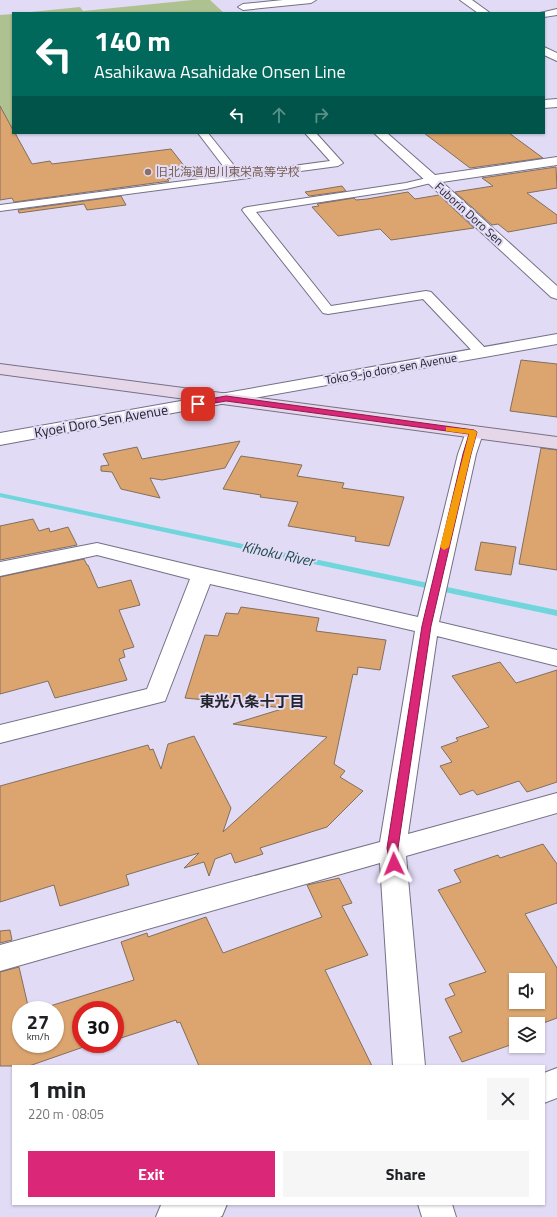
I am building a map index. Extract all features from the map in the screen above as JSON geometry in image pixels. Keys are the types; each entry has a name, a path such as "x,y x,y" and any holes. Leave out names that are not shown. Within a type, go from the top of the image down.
{"main road":[{"path":"0,369 557,443"}],"street":[{"path":"243,7 312,0"},
{"path":"465,0 483,12"},
{"path":"545,14 557,12"},
{"path":"545,104 557,103"},
{"name":"Fuborin Doro Sen","path":"381,134 557,294"},
{"path":"431,180 557,161"},
{"name":"Toko 9-jo doro sen Avenue","path":"226,398 557,340"},
{"name":"Kyoei Doro Sen Avenue","path":"0,439 226,398"},
{"path":"409,1065 392,848 429,614 467,454 474,432"},
{"path":"0,569 97,550 202,575 429,614 557,658"},
{"path":"0,734 157,695 202,575"},
{"path":"0,958 557,803"},
{"path":"545,1088 557,1083"},
{"path":"174,1217 207,1205"},
{"path":"435,1205 439,1217"}],"lane":[{"path":"204,134 237,177"},
{"path":"0,208 338,164 311,134"},
{"path":"431,180 406,186 248,210 328,310 426,295 482,353"}],"green space":[{"path":"193,0 210,0 223,12 31,12 80,7 83,11"},
{"path":"12,14 12,133 0,135 0,15"}],"building":[{"name":"旧北海道旭川東栄高等学校","path":"0,106 12,128 12,134 16,134 32,164 50,161 52,164 171,149 192,176 167,179 169,181 14,202 12,198 0,200"},
{"path":"425,134 510,134 543,158 470,168"},
{"path":"556,167 557,188 527,193 557,215 557,223 508,232 498,224 492,225 455,192 493,186 482,178"},
{"path":"342,186 346,191 309,196 305,192"},
{"path":"408,192 415,199 439,195 474,228 391,240 380,229 338,236 312,207 319,206 317,204 354,198 356,200 367,199"},
{"path":"121,196 126,205 87,210 84,204 19,213 18,210"},
{"path":"521,360 557,364 557,417 510,411"},
{"path":"240,441 225,468 162,480 150,478 160,498 121,489 112,472 101,471 101,466 109,465 103,454 137,447 142,459"},
{"path":"541,448 557,450 557,570 519,564"},
{"path":"241,456 302,465 297,476 344,483 342,488 404,497 389,546 355,541 356,537 288,526 298,502 260,497 261,495 223,489"},
{"path":"33,519 39,531 49,528 50,532 68,527 77,545 0,560 0,526"},
{"path":"481,542 516,547 511,575 475,570"},
{"path":"84,559 98,588 131,580 140,605 119,610 134,647 123,650 125,657 119,659 127,680 55,698 48,681 0,694 0,577"},
{"path":"241,607 319,618 316,631 386,640 380,670 358,667 357,675 353,674 334,764 345,771 340,777 363,791 327,827 260,848 263,854 235,863 231,853 215,859 209,876 204,862 184,868 199,853 126,875 129,885 60,906 54,885 0,902 0,786 148,745 150,750 153,749 161,769 168,744 194,736 231,808 223,832 327,737 233,724 285,708 185,698 205,635 218,636 226,613 238,614"},
{"path":"500,662 516,683 557,670 557,782 527,792 519,781 477,795 473,790 460,795 440,766 452,762 441,747 458,741 456,738 489,727 452,676"},
{"path":"543,844 557,864 557,903 525,914 557,968 557,1018 545,1022 545,1017 509,1017 509,1045 462,1062 449,1037 462,1032 445,999 455,995 449,984 486,972 438,890 461,882 454,870 498,855 500,858"},
{"path":"339,878 352,903 342,906 368,955 325,970 372,1065 199,1065 180,1022 177,1023 176,1020 124,1037 124,1001 72,1001 72,1051 32,1065 0,1066 0,972 19,967 27,1001 12,1001 12,1053 64,1053 64,1002 134,980 121,942 147,933 148,937 206,917 223,953 322,917 307,885"},
{"path":"10,930 12,940 0,943 0,931"}],"waterway":[{"name":"Kihoku River","path":"0,495 557,613"}],"slow traffic":[{"path":"444,547 467,454 474,432 449,429"}],"place":[{"name":"旧北海道旭川東栄高等学校","path":"148,172"}],"district":[{"name":"東光八条十丁目","path":"252,702"}],"route":[{"path":"198,404 226,398 474,432 467,454 427,626 392,848 394,864"}]}
